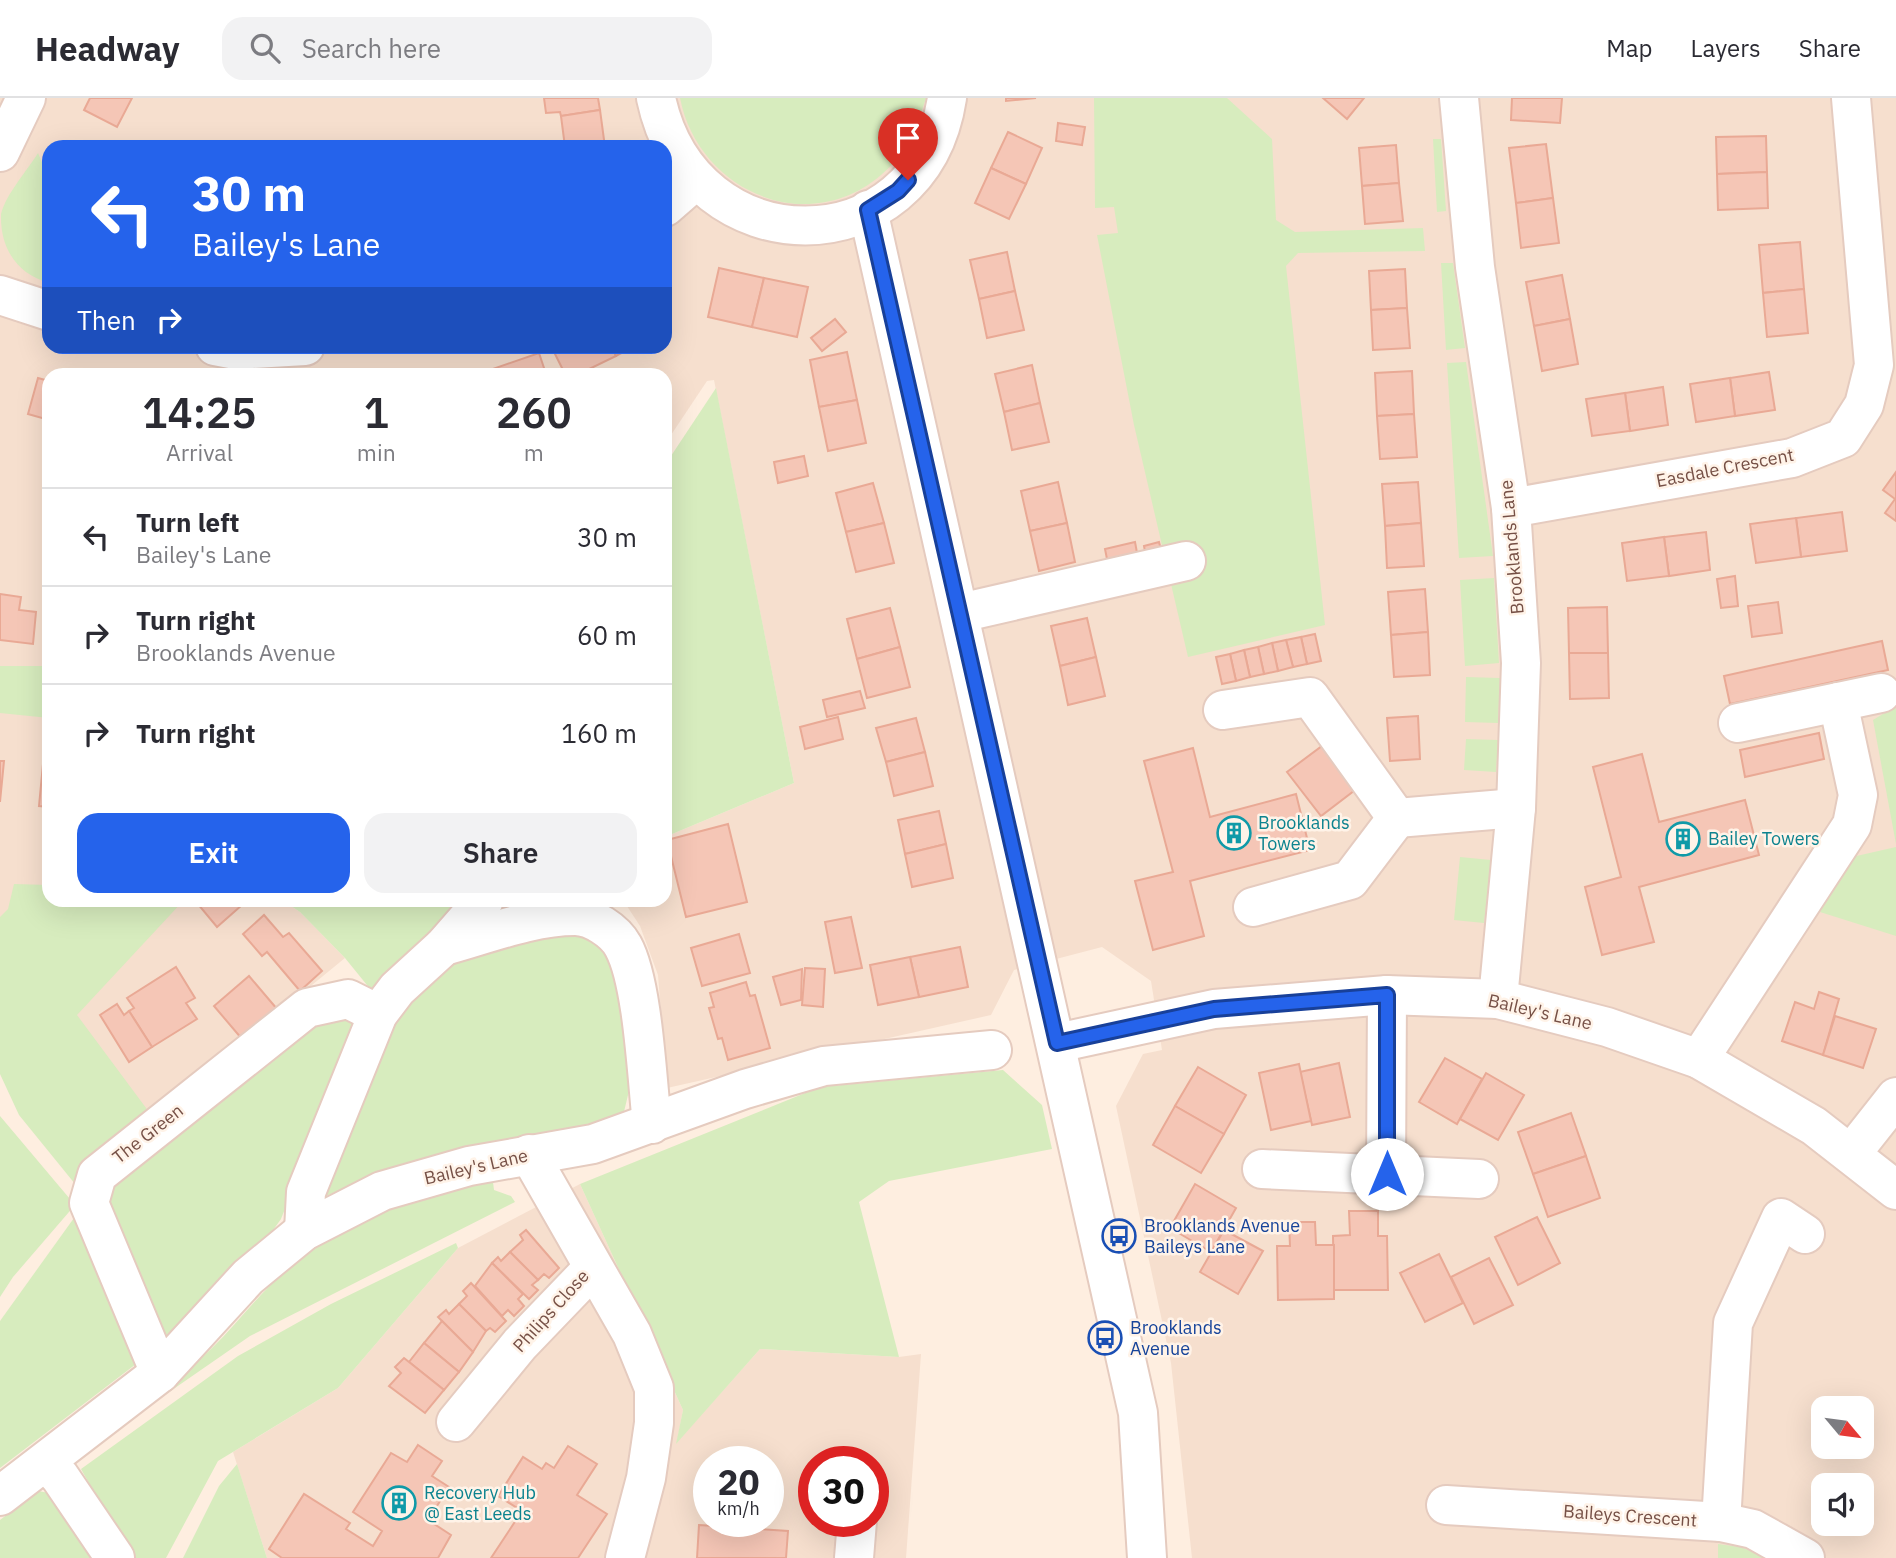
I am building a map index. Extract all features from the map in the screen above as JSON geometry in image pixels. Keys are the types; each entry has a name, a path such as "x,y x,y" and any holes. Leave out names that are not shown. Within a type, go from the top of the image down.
{"street":[{"path":"0,152 26,98"},
{"path":"656,98 661,123 668,140"},
{"path":"672,149 696,180 733,209 760,220 789,226 818,226 847,219 868,210 898,191 918,169 934,145 947,98"},
{"name":"Brooklands Lane","path":"1460,98 1475,267 1511,508 1521,663 1516,808 1498,999"},
{"name":"Easdale Crescent","path":"1511,508 1792,457 1843,439 1864,405 1874,365 1851,98"},
{"path":"672,200 696,180"},
{"path":"868,210 1138,1413 1147,1558"},
{"path":"0,295 42,309"},
{"path":"228,357 249,354"},
{"path":"960,614 1186,561"},
{"path":"1738,723 1881,693"},
{"path":"1223,710 1310,697 1397,818"},
{"path":"1699,1059 1852,825 1858,795 1838,702"},
{"path":"1253,907 1350,880 1397,818 1516,808"},
{"path":"304,1231 306,1192 378,1014 397,989 444,946 478,907"},
{"path":"444,946 539,922 576,916 600,923 622,944 634,976 652,1124"},
{"path":"1387,995 1387,1174"},
{"name":"Bailey's Lane","path":"1057,1043 1214,1009 1387,995 1498,999 1607,1027 1699,1059 1814,1126 1896,1190"},
{"name":"The Green","path":"160,1373 89,1203 97,1175 307,1008 348,999 378,1014"},
{"name":"Bailey's Lane","path":"47,1463 160,1373 248,1277 304,1231 382,1191 469,1166 593,1144 745,1089 824,1066 992,1050"},
{"path":"1851,1154 1896,1097"},
{"name":"Philips Close","path":"456,1422 520,1344 592,1269 529,1154"},
{"path":"1262,1169 1479,1179"},
{"path":"1721,1522 1733,1323 1781,1218 1805,1234"},
{"path":"592,1269 632,1335 654,1388 654,1423 646,1478 625,1558"},
{"path":"0,1496 47,1463 60,1477 116,1558"},
{"name":"Baileys Crescent","path":"1446,1505 1721,1522 1753,1529 1805,1558"},
{"path":"854,1558 856,1537"}],"shaded area":[{"path":"0,98 1896,98 1896,1558 1192,1558 1171,1363 1116,1106 1143,1054 1162,1050 1151,981 1102,947 1014,970 991,1015 667,1088 658,975 640,926 628,907 672,907 672,834 794,783 714,380 707,381 672,434 672,368 42,368 42,907 292,907 345,958 152,1116 0,1050"},
{"path":"580,1184 683,1410 677,1442 760,1349 899,1357 921,1354 906,1558 267,1558 233,1452 338,1388 458,1248"}],"green space":[{"path":"680,98 926,98 909,140 881,175 852,194 820,203 789,203 759,195 732,180 708,158 691,130"},
{"path":"1094,98 1227,98 1272,139 1276,220 1295,232 1423,228 1425,251 1298,253 1286,266 1325,625 1188,657 1134,425 1097,235 1118,233 1114,207 1095,208"},
{"path":"1433,139 1441,139 1446,211 1437,212"},
{"path":"38,153 42,162 42,280 20,267 13,259 4,239 1,214 17,183"},
{"path":"1441,263 1453,263 1465,348 1446,350"},
{"path":"1466,362 1493,556 1459,558 1447,363"},
{"path":"716,388 794,783 672,834 672,454"},
{"path":"1494,578 1499,663 1465,666 1460,580"},
{"path":"0,666 42,666 42,717 0,713"},
{"path":"1466,677 1500,678 1498,723 1465,722"},
{"path":"1896,706 1896,844 1873,720"},
{"path":"1466,739 1498,740 1496,772 1464,770"},
{"path":"1896,847 1896,936 1820,912 1852,857"},
{"path":"1460,857 1491,860 1484,923 1454,920"},
{"path":"14,884 42,885 42,907 177,907 77,1015 152,1116 84,1195 19,1115 0,1074 0,917 8,909"},
{"path":"292,907 463,907 386,994 371,990 345,958"},
{"path":"553,926 593,936 628,986 628,1095 623,1116 395,1170 322,1198 400,1010 441,958"},
{"path":"359,1018 281,1219 266,1240 167,1341 108,1220 107,1185 307,1019"},
{"path":"1003,1070 1042,1105 1052,1149 889,1181 859,1202 899,1357 760,1349 676,1444 683,1410 580,1184 820,1087"},
{"path":"0,1116 75,1205 13,1277 0,1297"},
{"path":"493,1182 494,1190 511,1196 515,1202 250,1336 97,1442 199,1361 279,1276 310,1252 386,1211 441,1192"},
{"path":"79,1211 136,1364 0,1468 0,1321"},
{"path":"456,1243 458,1248 338,1388 218,1461 166,1558 131,1558 81,1469 238,1356 331,1304"},
{"path":"237,1464 267,1558 183,1558 219,1486"},
{"path":"38,1491 66,1496 102,1558 0,1558 0,1520"},
{"path":"1718,1544 1740,1547 1771,1558 1718,1558"}],"building":[{"path":"90,98 132,98 117,127 84,110"},
{"path":"544,98 598,98 600,110 561,116 560,112 546,113"},
{"path":"1006,98 1036,98 1006,101"},
{"path":"1323,98 1364,98 1347,119"},
{"path":"1512,98 1562,98 1560,123 1511,120"},
{"path":"600,110 604,140 564,140 561,116"},
{"path":"1058,123 1085,127 1082,145 1056,141"},
{"path":"1008,132 1042,148 1026,184 991,168"},
{"path":"1766,136 1767,172 1717,174 1716,137"},
{"path":"1546,144 1553,198 1516,203 1509,148"},
{"path":"1396,145 1399,183 1362,186 1359,148"},
{"path":"991,168 1026,184 1009,219 975,203"},
{"path":"1767,172 1768,208 1718,210 1717,174"},
{"path":"1399,183 1403,221 1365,224 1362,186"},
{"path":"1553,198 1559,243 1521,248 1516,203"},
{"path":"1800,242 1804,289 1763,293 1759,245"},
{"path":"1007,252 1015,291 979,299 970,260"},
{"path":"719,268 764,278 752,327 708,317"},
{"path":"1405,269 1407,308 1371,310 1369,271"},
{"path":"1562,275 1570,319 1534,326 1526,282"},
{"path":"764,278 808,287 797,337 752,327"},
{"path":"1804,289 1808,333 1767,337 1763,293"},
{"path":"1015,291 1024,330 987,338 979,299"},
{"path":"1407,308 1410,348 1373,350 1371,310"},
{"path":"835,319 846,332 822,351 811,338"},
{"path":"1570,319 1578,364 1542,371 1534,326"},
{"path":"847,352 857,400 819,407 810,360"},
{"path":"539,354 544,368 496,368"},
{"path":"555,354 616,356 591,368 562,368"},
{"path":"1032,365 1040,403 1004,412 995,374"},
{"path":"1412,371 1414,414 1377,416 1375,373"},
{"path":"1769,372 1775,410 1735,416 1730,378"},
{"path":"38,378 42,379 42,418 28,414"},
{"path":"1730,378 1735,416 1696,422 1690,384"},
{"path":"1663,387 1668,425 1630,431 1625,393"},
{"path":"1625,393 1630,431 1592,436 1586,399"},
{"path":"857,400 866,443 828,451 819,407"},
{"path":"1040,403 1049,442 1012,450 1004,412"},
{"path":"1414,414 1417,457 1380,459 1377,416"},
{"path":"804,456 808,476 778,483 774,462"},
{"path":"1896,472 1896,521 1885,513 1895,499 1883,490"},
{"path":"1058,482 1067,523 1030,531 1021,491"},
{"path":"1418,482 1421,523 1385,526 1382,484"},
{"path":"873,483 884,523 846,532 836,493"},
{"path":"1842,512 1847,551 1801,557 1796,518"},
{"path":"1796,518 1801,557 1756,563 1750,524"},
{"path":"884,523 894,563 856,572 846,532"},
{"path":"1067,523 1075,562 1039,571 1030,531"},
{"path":"1421,523 1424,566 1387,568 1385,526"},
{"path":"1706,532 1710,570 1669,576 1664,537"},
{"path":"1664,537 1669,576 1627,581 1622,543"},
{"path":"1135,542 1138,558 1108,564 1105,549"},
{"path":"1159,542 1163,558 1147,562 1144,546"},
{"path":"1735,576 1738,606 1721,608 1717,579"},
{"path":"1425,589 1428,632 1391,635 1388,592"},
{"path":"0,594 21,597 19,610 36,612 33,644 0,640"},
{"path":"1778,602 1782,633 1752,637 1748,606"},
{"path":"1607,607 1608,653 1569,653 1568,608"},
{"path":"890,608 900,647 857,659 847,619"},
{"path":"1087,618 1096,657 1060,666 1051,626"},
{"path":"1428,632 1430,675 1394,677 1391,635"},
{"path":"1315,634 1321,661 1307,664 1301,637"},
{"path":"1301,637 1307,664 1293,667 1286,640"},
{"path":"1286,640 1293,667 1278,671 1272,643"},
{"path":"1882,641 1888,670 1730,704 1724,676"},
{"path":"1272,643 1278,671 1264,674 1258,647"},
{"path":"900,647 910,687 867,698 857,659"},
{"path":"1258,647 1264,674 1250,677 1244,650"},
{"path":"1244,650 1250,677 1236,681 1230,654"},
{"path":"1569,653 1608,653 1609,698 1570,699"},
{"path":"1230,654 1236,681 1222,684 1216,657"},
{"path":"1096,657 1105,696 1068,705 1060,666"},
{"path":"860,691 865,708 827,717 823,700"},
{"path":"1418,716 1420,759 1390,761 1387,718"},
{"path":"838,717 843,739 805,749 800,727"},
{"path":"916,718 925,752 886,762 876,728"},
{"path":"1819,733 1824,759 1745,777 1740,750"},
{"path":"1326,743 1359,787 1321,816 1287,772"},
{"name":"Brooklands Towers","path":"1193,748 1210,817 1296,794 1310,850 1190,881 1204,936 1153,950 1135,881 1173,872 1144,761"},
{"path":"925,752 933,786 894,796 886,762"},
{"name":"Bailey Towers","path":"1642,754 1659,822 1745,800 1759,855 1639,887 1654,942 1602,955 1585,887 1621,877 1593,767"},
{"path":"0,761 4,761 0,802"},
{"path":"42,774 42,806 39,806"},
{"path":"939,811 946,844 905,854 898,820"},
{"path":"728,824 747,902 686,917 672,860 672,839"},
{"path":"946,844 953,878 912,887 905,854"},
{"path":"200,907 240,907 217,927"},
{"path":"264,915 283,937 289,933 322,971 300,991 267,952 262,956 243,934"},
{"path":"851,917 862,968 835,973 825,922"},
{"path":"739,934 750,973 702,986 691,948"},
{"path":"960,947 968,987 919,997 910,957"},
{"path":"910,957 919,997 878,1005 870,965"},
{"path":"176,967 195,998 186,1003 197,1019 152,1047 129,1011 134,1008 127,998"},
{"path":"805,968 825,969 823,1007 802,1005"},
{"path":"802,969 801,1000 781,1005 773,977"},
{"path":"249,976 277,1009 242,1039 214,1006"},
{"path":"746,982 750,996 755,995 770,1048 728,1060 722,1038 718,1039 709,1008 714,1007 710,993"},
{"path":"1819,992 1839,999 1823,1055 1782,1041 1795,1002 1814,1009"},
{"path":"117,1004 124,1015 129,1011 152,1047 129,1062 100,1015"},
{"path":"1835,1016 1876,1029 1863,1068 1823,1055"},
{"path":"1445,1058 1482,1079 1457,1124 1419,1102"},
{"path":"1339,1063 1350,1117 1312,1125 1300,1072"},
{"path":"1299,1064 1311,1121 1271,1130 1259,1073"},
{"path":"1198,1067 1246,1095 1224,1134 1175,1106"},
{"path":"1486,1073 1524,1095 1498,1140 1460,1119"},
{"path":"1175,1106 1224,1134 1201,1173 1153,1145"},
{"path":"1571,1113 1586,1156 1533,1174 1518,1132"},
{"path":"1586,1156 1600,1198 1548,1217 1533,1174"},
{"path":"1195,1184 1236,1208 1211,1252 1170,1228"},
{"path":"1349,1211 1378,1211 1378,1236 1387,1236 1388,1290 1334,1290 1333,1236 1350,1235"},
{"path":"1537,1217 1560,1263 1518,1285 1495,1237"},
{"path":"1289,1222 1315,1222 1316,1245 1334,1245 1334,1299 1278,1300 1277,1246 1290,1246"},
{"path":"526,1230 559,1268 549,1278 544,1274 538,1280 510,1252 523,1240 520,1235"},
{"path":"1224,1230 1263,1251 1238,1294 1200,1272"},
{"path":"510,1252 538,1280 532,1285 538,1290 529,1299 492,1263 498,1257 501,1261"},
{"path":"1439,1254 1463,1303 1425,1322 1400,1273"},
{"path":"1489,1258 1513,1305 1474,1324 1451,1277"},
{"path":"492,1263 523,1294 518,1299 524,1306 514,1316 508,1310 502,1316 475,1286"},
{"path":"471,1283 506,1321 495,1332 490,1328 486,1331 459,1304 467,1296 463,1291"},
{"path":"459,1304 486,1331 473,1352 438,1317 446,1310 449,1314"},
{"path":"442,1321 473,1352 459,1372 424,1343"},
{"path":"424,1343 459,1372 444,1390 409,1362"},
{"path":"404,1358 444,1390 425,1413 389,1386 401,1373 395,1367"},
{"name":"Recovery Hub @ East Leeds","path":"418,1445 442,1461 432,1476 449,1487 428,1520 451,1535 438,1558 282,1558 269,1549 304,1494 350,1523 346,1529 373,1546 382,1531 353,1512 391,1453 407,1462"},
{"name":"Recovery Hub @ East Leeds","path":"568,1446 597,1464 577,1495 607,1514 578,1558 491,1558 522,1511 498,1496 523,1457 542,1469 546,1463 554,1468"},
{"path":"784,1531 788,1531 786,1558 697,1558 698,1537 784,1537"}],"place":[{"name":"Brooklands Towers","path":"1234,833"},
{"name":"Bailey Towers","path":"1683,839"},
{"name":"Brooklands Avenue Baileys Lane","path":"1119,1236"},
{"name":"Brooklands Avenue","path":"1105,1338"},
{"name":"Recovery Hub @ East Leeds","path":"399,1503"}],"route":[{"path":"908,180 898,191 868,210 1057,1043 1214,1009 1387,995 1387,1174"}]}
